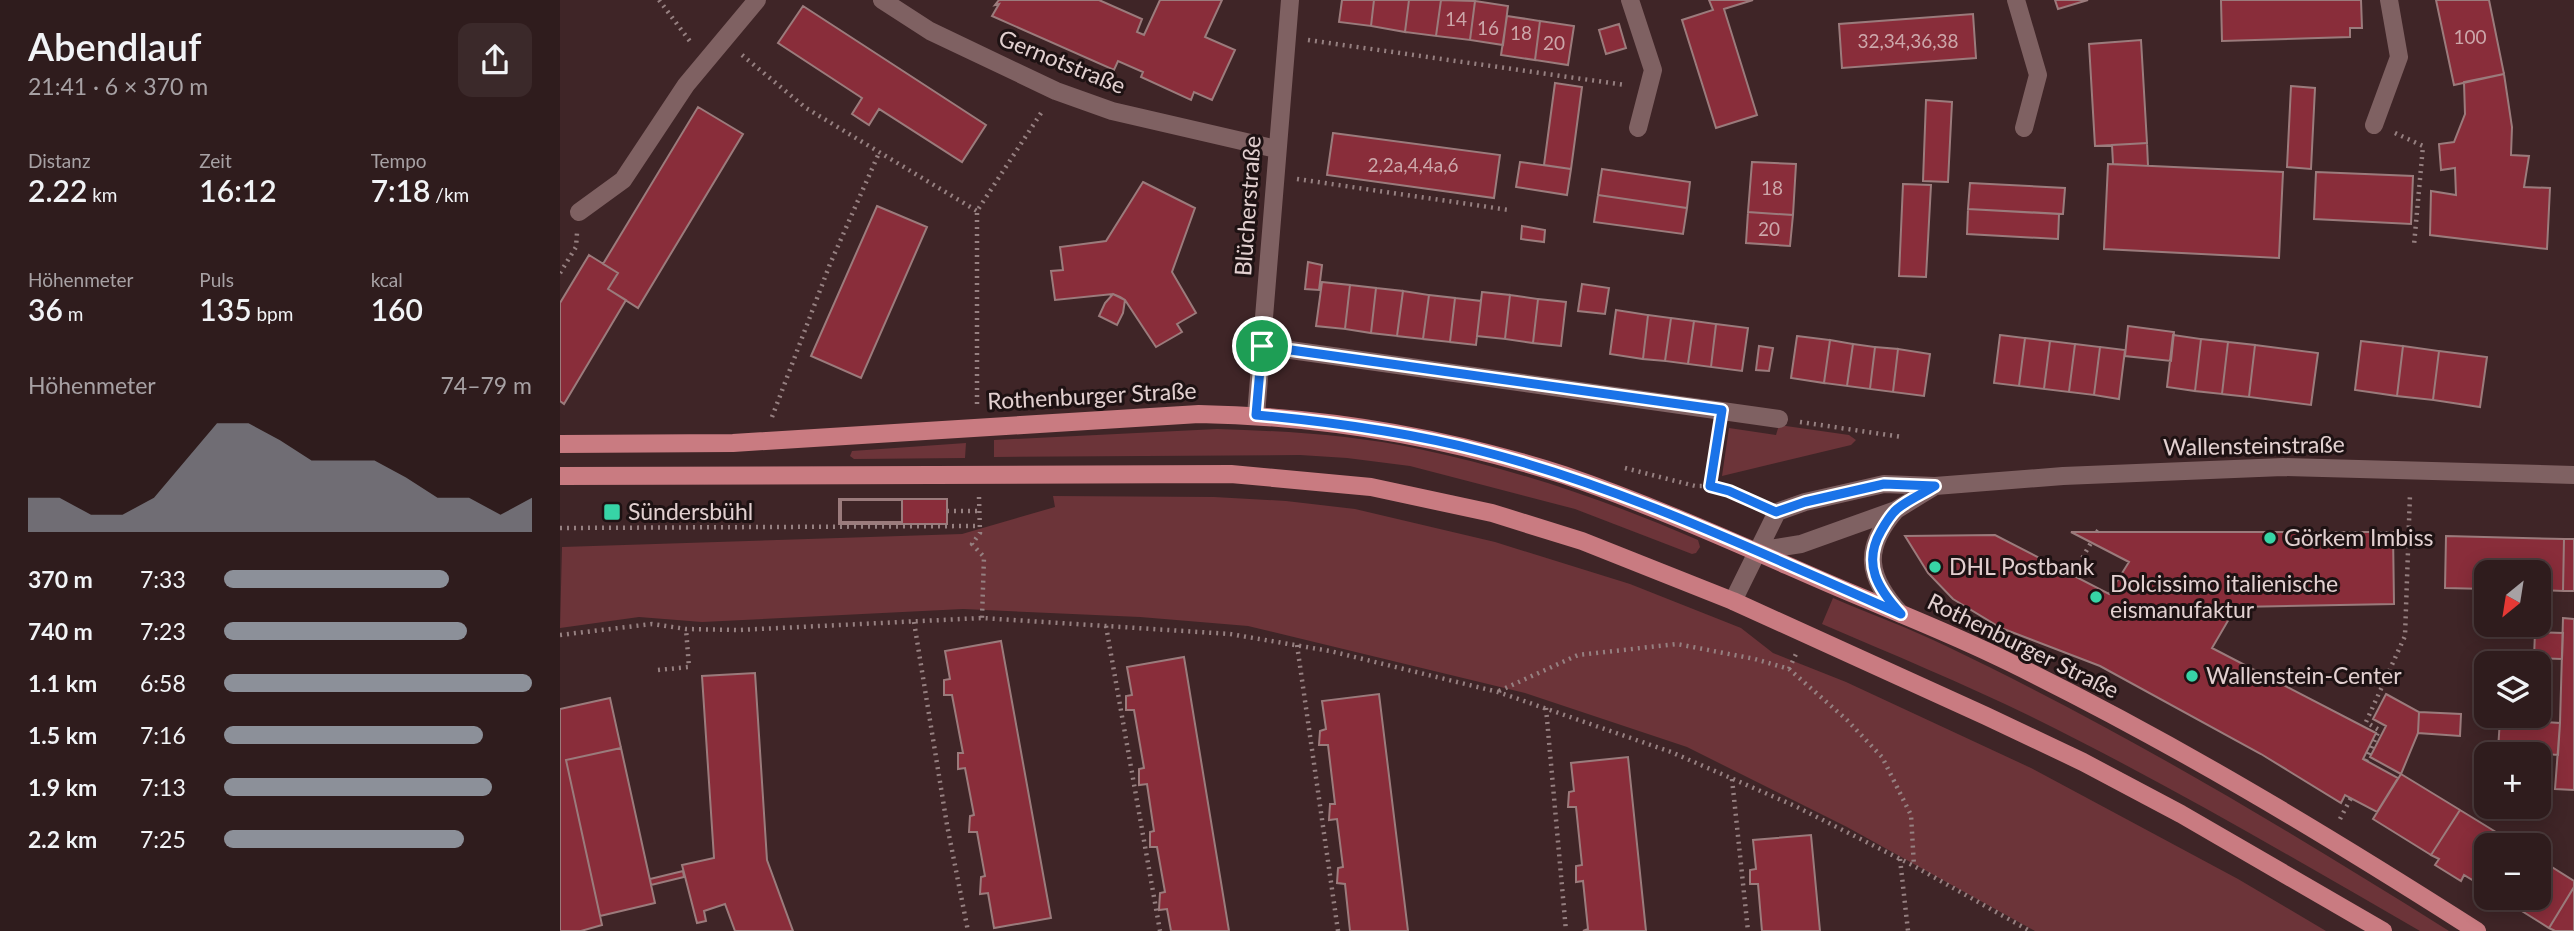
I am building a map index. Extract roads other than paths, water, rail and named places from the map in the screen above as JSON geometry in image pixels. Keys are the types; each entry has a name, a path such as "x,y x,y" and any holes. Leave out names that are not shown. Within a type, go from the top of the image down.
{"main road":[{"name":"Rothenburger Straße","path":"560,444 733,443 1199,414 1256,415 1320,421 1402,433 1484,452 1611,492 1756,551 2011,662 2156,739 2318,832 2477,931"},
{"path":"560,476 1231,474 1371,487 1492,513 1582,541 1733,601 2083,762 2245,849 2383,931"}],"street":[{"path":"579,212 623,180 686,85 757,0"},
{"name":"Gernotstraße","path":"883,0 930,31 1056,91 1112,111 1276,149"},
{"name":"Blücherstraße","path":"1256,415 1290,0"},
{"path":"1630,0 1653,69 1638,128"},
{"path":"2016,0 2038,75 2024,128"},
{"path":"2374,125 2399,57 2389,0"},
{"path":"1262,346 1779,419"},
{"name":"Wallensteinstraße","path":"1756,551 1776,512 1805,502 1884,484 1935,486 2063,476 2283,467 2574,475"},
{"name":"Wallensteinstraße","path":"1756,551 1801,544 1896,510 1935,486"},
{"path":"1896,510 1882,529 1872,553 1878,583 1887,599 1901,614"},
{"path":"1733,601 1756,551"}],"place":[{"name":"Sündersbühl","path":"612,512"},
{"name":"Görkem Imbiss","path":"2270,538"},
{"name":"DHL Postbank","path":"1935,567"},
{"name":"Dolcissimo italienische eismanufaktur","path":"2096,597"},
{"name":"Wallenstein-Center","path":"2192,676"}]}
